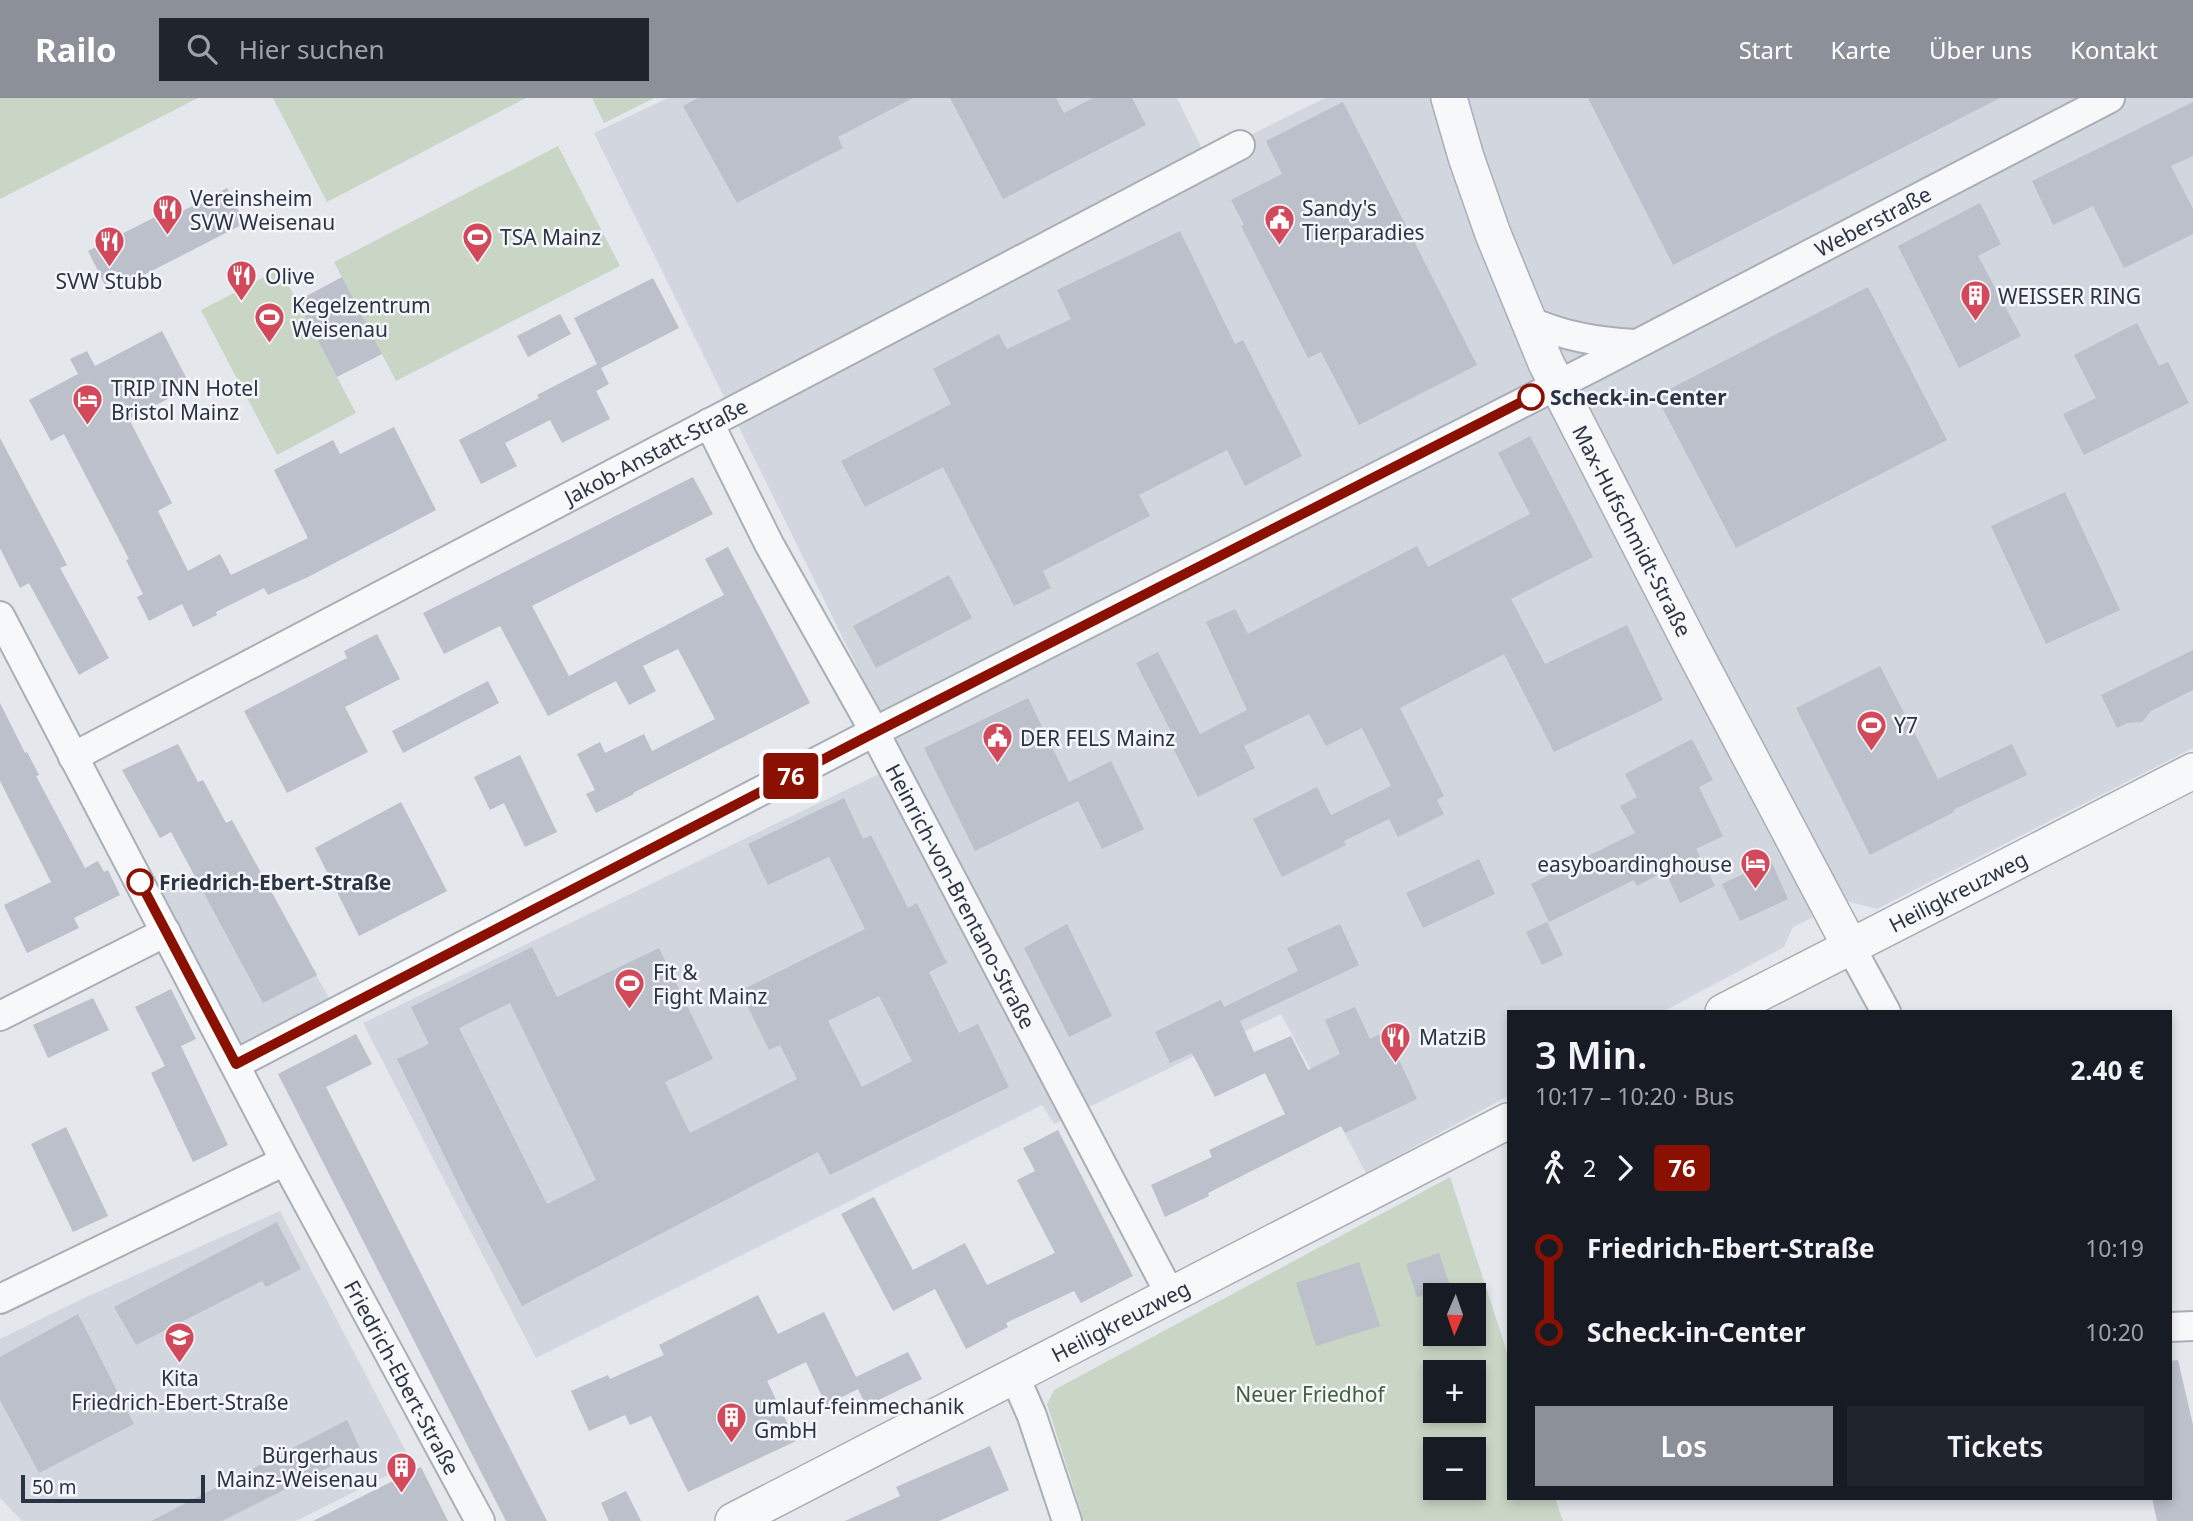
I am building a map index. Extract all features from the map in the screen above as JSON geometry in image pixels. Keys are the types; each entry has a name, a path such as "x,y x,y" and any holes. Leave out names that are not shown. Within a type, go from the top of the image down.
{"street":[{"name":"Max-Hufschmidt-Straße","path":"1449,98 1477,188 1527,320 1556,385 1850,946"},
{"name":"Weberstraße","path":"236,1064 2110,98"},
{"name":"Jakob-Anstatt-Straße","path":"73,757 1240,145"},
{"path":"1527,320 1549,330 1579,338 1635,344"},
{"name":"Heinrich-von-Brentano-Straße","path":"709,423 769,544 874,733 1170,1294"},
{"name":"Friedrich-Ebert-Straße","path":"0,617 285,1161 480,1521"},
{"name":"Heiligkreuzweg","path":"1727,1010 2193,771"},
{"path":"0,1016 166,932"},
{"path":"1850,946 1885,1010"},
{"name":"Heiligkreuzweg","path":"733,1521 1507,1122"},
{"path":"0,1299 285,1161"},
{"path":"2172,1327 2193,1326"},
{"path":"1015,1377 1032,1416 1067,1521"}],"shaded area":[{"path":"668,98 1177,98 1206,157 1325,98 2193,98 2193,748 1877,909 1847,901 1793,927 1784,947 1666,1010 1507,1010 1507,1097 1366,1173 1281,1014 1054,1124 1042,1105 536,1358 363,1023 904,762 594,133"},
{"path":"247,849 330,1000 239,1048 158,893"},
{"name":"Kita Friedrich-Ebert-Straße","path":"280,1211 412,1463 296,1521 22,1521 0,1498 0,1339 84,1298"}],"green space":[{"path":"0,98 198,98 0,199"},
{"path":"273,98 526,98 327,202"},
{"path":"592,98 654,98 604,123"},
{"name":"TSA Mainz","path":"558,146 620,266 396,381 334,262"},
{"name":"Kegelzentrum Weisenau","path":"280,269 356,413 277,455 201,310"},
{"name":"Neuer Friedhof","path":"1450,1177 1485,1283 1423,1283 1423,1346 1486,1346 1486,1287 1507,1352 1507,1500 1556,1500 1563,1521 1084,1521 1047,1404 1054,1390"}],"building":[{"path":"698,98 913,98 838,137 843,148 737,203 683,106"},
{"path":"950,98 1056,98 1064,113 1093,98 1132,98 1146,125 1003,199"},
{"path":"1588,98 2000,98 1673,265"},
{"path":"1343,102 1477,365 1359,425 1321,352 1308,358 1241,226 1244,225 1231,200 1282,174 1266,141"},
{"path":"2193,102 2193,156 2171,166 2193,209 2193,234 2124,268 2093,206 2053,225 2032,181"},
{"name":"Vereinsheim SVW Weisenau","path":"227,188 245,223 109,293 88,251 161,214 165,220"},
{"path":"1980,203 2001,244 1978,256 2021,336 1959,368 1898,246"},
{"path":"1180,231 1235,344 1243,340 1302,456 1245,486 1227,450 1139,495 1150,516 1043,571 1051,588 1014,606 943,467 865,507 841,461 951,404 933,369 999,334 1007,349 1071,319 1057,290"},
{"path":"342,277 382,354 337,377 297,301"},
{"path":"653,278 679,328 601,368 609,384 596,391 610,419 562,443 550,420 505,443 517,466 481,484 459,440 597,364 574,318"},
{"path":"1868,287 1947,440 1736,548 1656,396"},
{"path":"560,314 571,334 528,357 517,336"},
{"path":"2137,323 2159,366 2168,362 2189,403 2084,455 2063,414 2096,398 2074,355"},
{"path":"162,331 191,387 129,419 172,503 158,511 188,571 220,554 231,575 308,538 274,470 333,440 340,454 394,427 436,510 308,577 268,595 264,588 193,627 182,604 149,621 137,597 143,594 126,560 129,559 64,434 51,441 29,400 78,374 70,359 87,351 95,366"},
{"path":"1530,436 1593,557 1511,599 1545,664 1627,625 1663,700 1554,752 1504,654 1400,708 1444,796 1437,800 1444,814 1398,837 1389,819 1344,841 1346,845 1282,877 1253,819 1317,787 1331,815 1391,786 1362,728 1326,746 1309,714 1244,746 1255,768 1198,797 1173,748 1178,745 1136,663 1158,652 1200,734 1247,710 1206,622 1235,609 1248,634 1417,546 1428,567 1530,514 1498,453"},
{"path":"0,438 67,565 60,568 109,658 79,675 29,583 20,588 0,548"},
{"path":"693,477 713,514 532,606 569,676 724,595 705,559 728,547 810,703 596,813 586,794 595,790 577,754 600,742 605,753 644,734 652,751 715,719 678,649 643,666 656,691 629,705 616,681 548,716 500,626 444,654 423,613"},
{"path":"2065,492 2120,610 2046,644 1991,526"},
{"path":"949,575 972,618 876,668 853,626"},
{"path":"377,634 400,679 345,707 368,752 287,793 244,711 347,658 344,651"},
{"path":"2193,650 2193,690 2151,711 2142,722 2127,723 2117,728 2101,695"},
{"name":"Y7","path":"1880,666 1938,779 2012,744 2027,775 1953,810 1954,812 1870,855 1796,708"},
{"path":"488,681 499,703 403,753 392,731"},
{"name":"DER FELS Mainz","path":"1028,698 1069,782 1111,761 1144,829 1102,849 1078,801 975,851 924,748"},
{"path":"0,703 85,868 98,861 104,872 108,870 120,895 74,918 79,928 27,953 4,905 51,882 0,781"},
{"path":"1692,739 1713,780 1699,787 1723,836 1696,849 1715,886 1680,903 1665,871 1637,886 1634,880 1549,922 1531,884 1635,833 1620,806 1637,797 1625,774"},
{"path":"178,744 198,782 203,780 226,823 232,820 317,975 263,1003 171,832 160,838 122,770"},
{"path":"520,755 557,832 525,847 504,803 490,810 474,777"},
{"path":"844,798 863,839 871,835 908,908 917,903 947,963 929,972 959,1033 978,1024 1009,1087 830,1175 818,1152 522,1306 466,1200 397,1059 429,1044 411,1007 532,947 557,997 659,948 713,1059 665,1082 690,1133 797,1079 780,1045 769,1050 740,991 865,929 829,857 768,885 748,844","holes":["879,996 912,1061 862,1087 828,1021","510,1003 596,1180 547,1204 459,1028"]},
{"path":"401,802 447,891 359,936 315,848"},
{"path":"1479,859 1495,894 1423,928 1406,893"},
{"name":"easyboardinghouse","path":"1771,861 1788,899 1740,921 1722,884"},
{"path":"1547,922 1563,955 1542,965 1526,932"},
{"path":"1067,924 1112,1016 1069,1037 1024,948"},
{"path":"1340,924 1359,965 1240,1021 1254,1052 1291,1036 1308,1070 1340,1054 1325,1020 1355,1007 1370,1039 1386,1031 1417,1099 1345,1133 1341,1126 1165,1217 1151,1185 1212,1157 1209,1150 1285,1114 1265,1073 1215,1097 1192,1053 1170,1063 1155,1032 1221,1000 1224,1007 1298,971 1287,948"},
{"path":"171,989 196,1039 181,1046 228,1145 193,1162 151,1073 165,1066 135,1007"},
{"path":"93,998 109,1030 48,1058 33,1025"},
{"path":"356,1034 372,1064 326,1087 547,1521 506,1521 278,1074"},
{"path":"66,1127 108,1216 73,1232 31,1144"},
{"path":"1058,1130 1133,1276 1081,1303 1074,1291 1006,1323 1008,1327 966,1349 935,1289 893,1311 841,1214 874,1197 913,1270 965,1243 987,1285 1055,1253 1017,1180 1035,1171 1023,1148"},
{"path":"277,1222 301,1269 266,1287 262,1281 136,1345 114,1307"},
{"path":"1439,1253 1449,1283 1423,1283 1423,1295 1417,1297 1406,1264"},
{"path":"1359,1262 1380,1326 1316,1346 1296,1283"},
{"path":"758,1295 778,1334 824,1312 856,1377 908,1352 922,1379 866,1406 858,1389 826,1405 806,1362 767,1381 796,1441 688,1492 651,1416 630,1425 625,1415 589,1431 571,1391 608,1375 610,1379 664,1355 659,1345"},
{"path":"78,1314 134,1424 39,1473 0,1400 0,1357"},
{"path":"2178,1360 2193,1425 2193,1521 2157,1521 2152,1500 2172,1500 2172,1361"},
{"path":"347,1420 361,1451 222,1521 151,1521"},
{"path":"990,1446 1009,1490 939,1521 845,1521 900,1496 896,1487"},
{"name":"Bürgerhaus Mainz-Weisenau","path":"421,1467 448,1521 313,1521"},
{"path":"626,1491 641,1521 609,1521 601,1503"}],"bus line":[{"name":"76","path":"140,882 236,1064 874,733 1531,397"}],"place":[{"name":"Vereinsheim SVW Weisenau","path":"167,237"},
{"name":"Sandy's Tierparadies","path":"1279,247"},
{"name":"TSA Mainz","path":"477,264"},
{"name":"SVW Stubb","path":"109,268"},
{"name":"Olive","path":"242,303"},
{"name":"WEISSER RING","path":"1975,323"},
{"name":"Kegelzentrum Weisenau","path":"269,344"},
{"name":"Scheck-in-Center","path":"1531,397"},
{"name":"TRIP INN Hotel Bristol Mainz","path":"88,427"},
{"name":"Y7","path":"1871,752"},
{"name":"DER FELS Mainz","path":"997,765"},
{"name":"Friedrich-Ebert-Straße","path":"140,882"},
{"name":"easyboardinghouse","path":"1755,891"},
{"name":"Fit & Fight Mainz","path":"630,1011"},
{"name":"MatziB","path":"1396,1064"},
{"name":"Kita Friedrich-Ebert-Straße","path":"180,1365"},
{"name":"umlauf-feinmechanik GmbH","path":"731,1445"},
{"name":"Bürgerhaus Mainz-Weisenau","path":"401,1494"}]}
